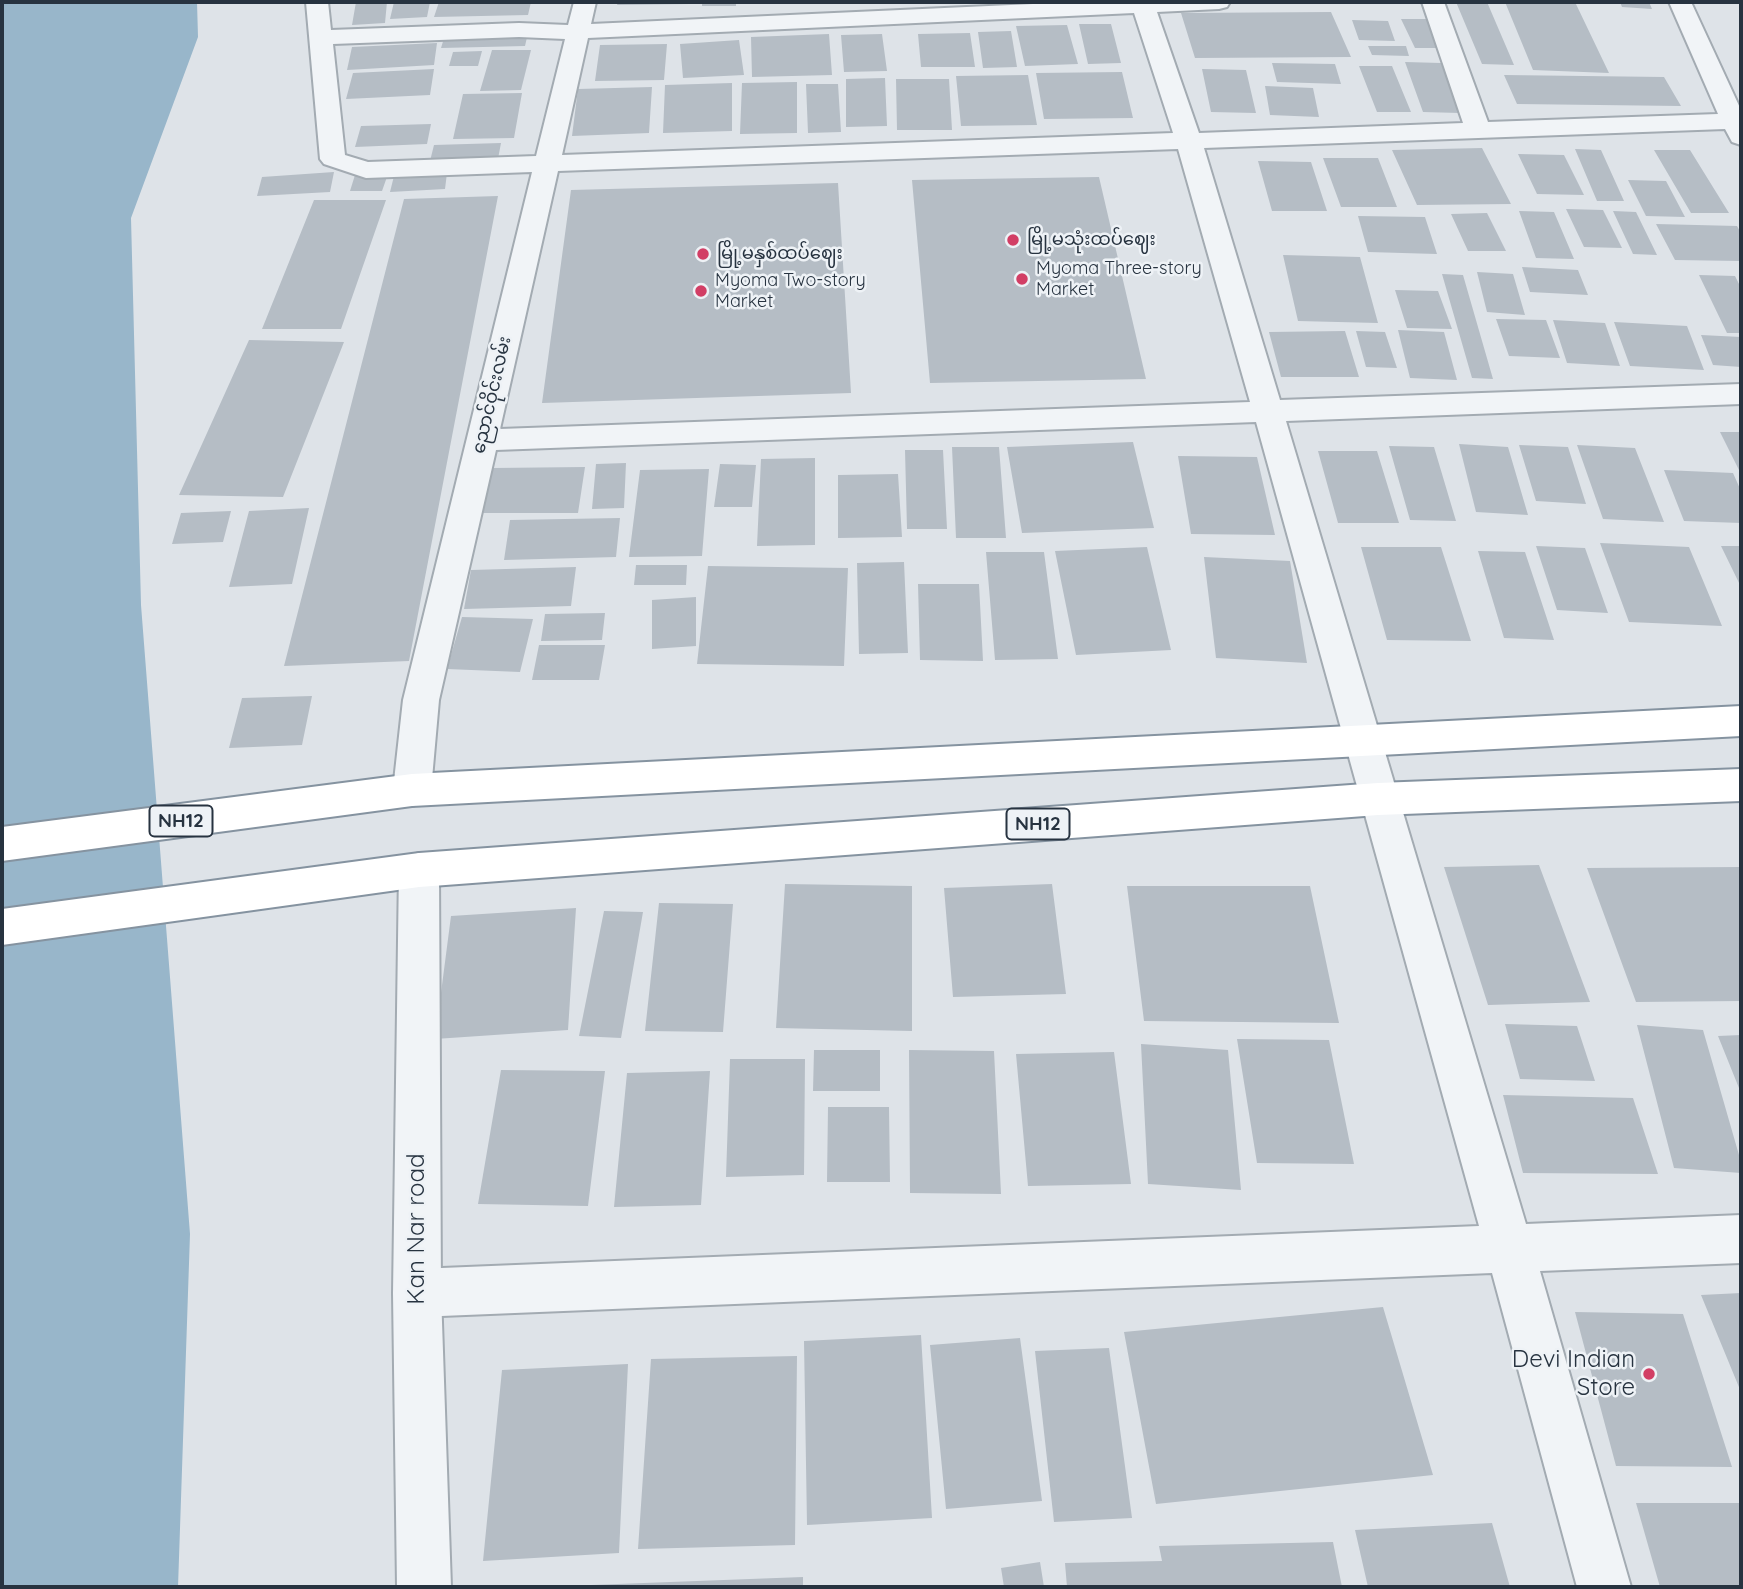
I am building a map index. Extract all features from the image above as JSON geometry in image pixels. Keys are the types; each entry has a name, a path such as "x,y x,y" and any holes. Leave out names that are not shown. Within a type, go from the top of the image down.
{"highway":[{"name":"NH12","path":"2,844 412,790 1364,739 1741,722"},
{"name":"NH12","path":"2,927 419,870 1378,799 1741,785"}],"street":[{"path":"317,2 333,159 344,165 366,170 1479,132 1738,129 1680,2"},
{"name":"ညောင်ဝိုင်းလမ်း","path":"412,790 421,701 585,2"},
{"path":"321,37 519,30 577,32 1143,3 1219,2"},
{"path":"1433,2 1479,132"},
{"path":"1143,3 1189,142 1364,739 1378,799 1510,1251 1604,1587"},
{"path":"481,440 1741,394"},
{"name":"Kan Nar road","path":"419,870 417,1293 424,1587"},
{"path":"417,1293 1510,1251 1741,1239"}],"water":[{"path":"2,2 197,2 198,37 131,218 141,605 190,1234 178,1587 2,1587"}],"building":[{"path":"356,2 387,2 385,23 352,25"},
{"path":"394,2 430,2 427,17 390,19"},
{"path":"439,2 531,2 528,15 434,17"},
{"path":"618,2 690,2 690,4 617,5"},
{"path":"702,2 736,2 736,6 702,6"},
{"path":"1456,2 1487,2 1514,65 1482,64"},
{"path":"1505,2 1575,2 1609,73 1533,70"},
{"path":"1620,2 1649,2 1652,9 1622,7"},
{"path":"1331,12 1351,57 1195,58 1181,13"},
{"path":"1401,19 1427,19 1442,48 1415,48"},
{"path":"1352,20 1388,21 1395,41 1359,40"},
{"path":"1079,24 1111,24 1121,63 1088,64"},
{"path":"1067,25 1078,64 1025,66 1016,26"},
{"path":"1011,31 1017,67 983,68 978,32"},
{"path":"528,33 525,46 441,48 445,35"},
{"path":"970,33 975,67 921,67 918,34"},
{"path":"829,34 832,75 752,77 751,37"},
{"path":"882,34 887,71 844,72 841,35"},
{"path":"739,40 744,75 683,78 680,44"},
{"path":"437,43 434,65 347,70 352,47"},
{"path":"667,44 664,80 595,81 600,45"},
{"path":"1368,46 1406,46 1409,56 1372,55"},
{"path":"492,50 531,50 521,90 480,91"},
{"path":"482,51 478,66 449,66 453,52"},
{"path":"1405,62 1441,63 1460,113 1423,112"},
{"path":"1272,63 1335,64 1341,84 1277,82"},
{"path":"1359,66 1392,66 1411,112 1377,112"},
{"path":"434,69 430,95 346,99 353,73"},
{"path":"1202,69 1246,70 1256,113 1211,112"},
{"path":"1122,72 1133,118 1044,119 1036,73"},
{"path":"1028,75 1037,125 961,126 956,76"},
{"path":"1504,75 1664,77 1681,106 1517,104"},
{"path":"885,78 887,126 846,127 846,79"},
{"path":"896,79 949,79 952,130 897,130"},
{"path":"797,82 797,133 740,134 742,83"},
{"path":"732,83 732,131 663,133 665,85"},
{"path":"806,84 838,84 841,132 808,133"},
{"path":"1265,86 1313,88 1319,117 1270,115"},
{"path":"652,87 649,133 572,136 578,89"},
{"path":"522,93 514,138 453,139 463,94"},
{"path":"431,124 427,144 355,147 361,126"},
{"path":"501,143 497,164 429,165 434,145"},
{"path":"1482,148 1511,204 1417,205 1392,150"},
{"path":"1575,149 1601,150 1624,201 1597,201"},
{"path":"1654,150 1690,150 1729,213 1691,213"},
{"path":"1518,154 1564,155 1584,195 1537,194"},
{"path":"1323,158 1378,158 1397,207 1341,207"},
{"path":"1258,161 1311,162 1327,211 1272,211"},
{"path":"334,172 330,192 257,196 262,177"},
{"path":"447,173 445,189 390,192 394,176"},
{"path":"388,174 382,191 350,191 355,175"},
{"name":"Myoma Three-story Market","path":"1099,177 1146,379 930,383 912,180"},
{"path":"1628,180 1666,181 1685,217 1646,216"},
{"name":"Myoma Two-story Market","path":"838,183 851,393 542,403 571,190"},
{"path":"498,196 409,661 284,666 404,199"},
{"path":"314,200 386,200 341,329 262,329"},
{"path":"1566,209 1603,210 1622,248 1584,247"},
{"path":"1519,211 1554,212 1574,259 1536,258"},
{"path":"1613,211 1636,212 1657,255 1633,254"},
{"path":"1487,213 1506,251 1468,251 1451,214"},
{"path":"1358,216 1425,217 1437,254 1368,252"},
{"path":"1656,224 1737,226 1741,233 1741,261 1675,260"},
{"path":"1283,255 1360,257 1378,323 1298,321"},
{"path":"1522,267 1578,270 1588,295 1530,292"},
{"path":"1477,272 1513,274 1525,315 1487,312"},
{"path":"1442,274 1463,275 1493,379 1472,378"},
{"path":"1699,275 1735,276 1741,288 1741,333 1727,333"},
{"path":"1395,290 1438,291 1452,329 1407,328"},
{"path":"1496,319 1546,320 1560,358 1509,356"},
{"path":"1553,320 1605,323 1620,366 1567,363"},
{"path":"1614,322 1687,326 1704,370 1630,366"},
{"path":"1398,330 1444,332 1457,380 1410,378"},
{"path":"1345,331 1359,377 1281,377 1269,332"},
{"path":"1356,331 1385,332 1397,368 1366,367"},
{"path":"1701,335 1741,337 1741,367 1713,365"},
{"path":"249,340 344,342 283,497 179,495"},
{"path":"1720,432 1741,432 1741,470 1739,470"},
{"path":"1133,442 1154,528 1022,533 1007,447"},
{"path":"1459,444 1508,447 1528,515 1476,512"},
{"path":"1519,445 1568,447 1586,504 1536,501"},
{"path":"1577,445 1635,448 1664,522 1603,519"},
{"path":"1389,446 1434,447 1456,521 1410,520"},
{"path":"952,447 999,447 1006,538 956,538"},
{"path":"905,450 943,450 947,529 907,529"},
{"path":"1318,451 1377,451 1399,523 1338,523"},
{"path":"1178,456 1257,457 1275,535 1191,534"},
{"path":"815,458 815,545 757,546 761,459"},
{"path":"626,463 624,508 592,509 596,464"},
{"path":"720,464 756,465 752,507 714,507"},
{"path":"585,467 578,513 483,513 493,468"},
{"path":"709,469 702,556 629,557 640,470"},
{"path":"1664,470 1733,473 1741,491 1741,523 1684,521"},
{"path":"898,474 902,537 838,538 838,475"},
{"path":"309,508 292,584 229,587 249,511"},
{"path":"231,511 223,542 172,544 181,513"},
{"path":"620,518 616,557 504,560 510,520"},
{"path":"1600,543 1689,547 1722,626 1629,622"},
{"path":"1536,546 1585,548 1608,613 1557,610"},
{"path":"1721,546 1741,546 1741,587"},
{"path":"1147,547 1171,650 1076,655 1055,551"},
{"path":"1361,547 1441,547 1471,641 1387,640"},
{"path":"1478,551 1525,552 1554,640 1504,638"},
{"path":"986,552 1044,552 1058,659 995,660"},
{"path":"1204,557 1290,561 1307,663 1216,658"},
{"path":"904,562 908,653 859,654 857,563"},
{"path":"636,565 687,565 686,585 634,585"},
{"path":"708,566 848,568 844,666 697,664"},
{"path":"576,567 571,606 464,609 471,570"},
{"path":"918,584 979,584 983,661 920,660"},
{"path":"696,597 696,646 652,649 652,600"},
{"path":"605,613 602,640 541,641 545,614"},
{"path":"462,617 533,619 520,672 447,669"},
{"path":"539,645 605,645 599,680 532,680"},
{"path":"312,696 302,745 229,748 242,698"},
{"path":"1539,865 1590,1002 1488,1005 1444,867"},
{"path":"1741,867 1741,1001 1636,1002 1587,868"},
{"path":"785,884 912,886 912,1031 776,1028"},
{"path":"1052,884 1066,994 953,997 944,888"},
{"path":"1127,886 1310,886 1339,1023 1144,1021"},
{"path":"659,903 733,904 723,1032 645,1031"},
{"path":"576,908 568,1030 435,1039 451,916"},
{"path":"604,911 643,912 621,1038 579,1036"},
{"path":"1505,1024 1577,1026 1595,1081 1520,1079"},
{"path":"1637,1025 1703,1030 1741,1162 1741,1173 1674,1168"},
{"path":"1741,1035 1741,1093 1718,1036"},
{"path":"1237,1039 1329,1040 1354,1164 1257,1163"},
{"path":"1141,1044 1228,1050 1241,1190 1148,1184"},
{"path":"814,1050 880,1050 880,1091 813,1091"},
{"path":"909,1050 994,1051 1001,1194 910,1193"},
{"path":"1114,1052 1131,1184 1028,1186 1016,1054"},
{"path":"730,1059 805,1059 804,1175 726,1177"},
{"path":"501,1070 605,1071 588,1206 478,1204"},
{"path":"710,1071 701,1205 614,1207 627,1073"},
{"path":"1503,1095 1633,1098 1658,1174 1523,1173"},
{"path":"828,1107 889,1107 890,1182 827,1182"},
{"path":"1741,1293 1741,1392 1701,1295"},
{"path":"1383,1307 1433,1475 1156,1504 1124,1332"},
{"path":"1575,1312 1683,1314 1732,1467 1616,1466"},
{"path":"921,1335 932,1518 807,1525 804,1341"},
{"path":"1020,1338 1042,1501 946,1509 930,1345"},
{"path":"1109,1348 1132,1518 1054,1522 1035,1351"},
{"path":"797,1356 795,1545 638,1549 651,1359"},
{"path":"628,1364 619,1553 483,1561 502,1370"},
{"path":"1636,1503 1741,1503 1741,1587 1660,1587"},
{"path":"1492,1523 1510,1587 1368,1587 1355,1530"},
{"path":"1333,1542 1342,1587 1067,1587 1065,1563 1162,1561 1159,1546"},
{"path":"1040,1562 1044,1587 1004,1587 1001,1568"},
{"path":"803,1577 803,1587 591,1587 591,1585"}],"place":[{"name":"မြို့မသုံးထပ်ဈေး","path":"1013,240"},
{"name":"မြို့မနှစ်ထပ်ဈေး","path":"703,254"},
{"name":"Myoma Three-story Market","path":"1022,279"},
{"name":"Myoma Two-story Market","path":"701,291"},
{"name":"Devi Indian Store","path":"1649,1374"}]}
